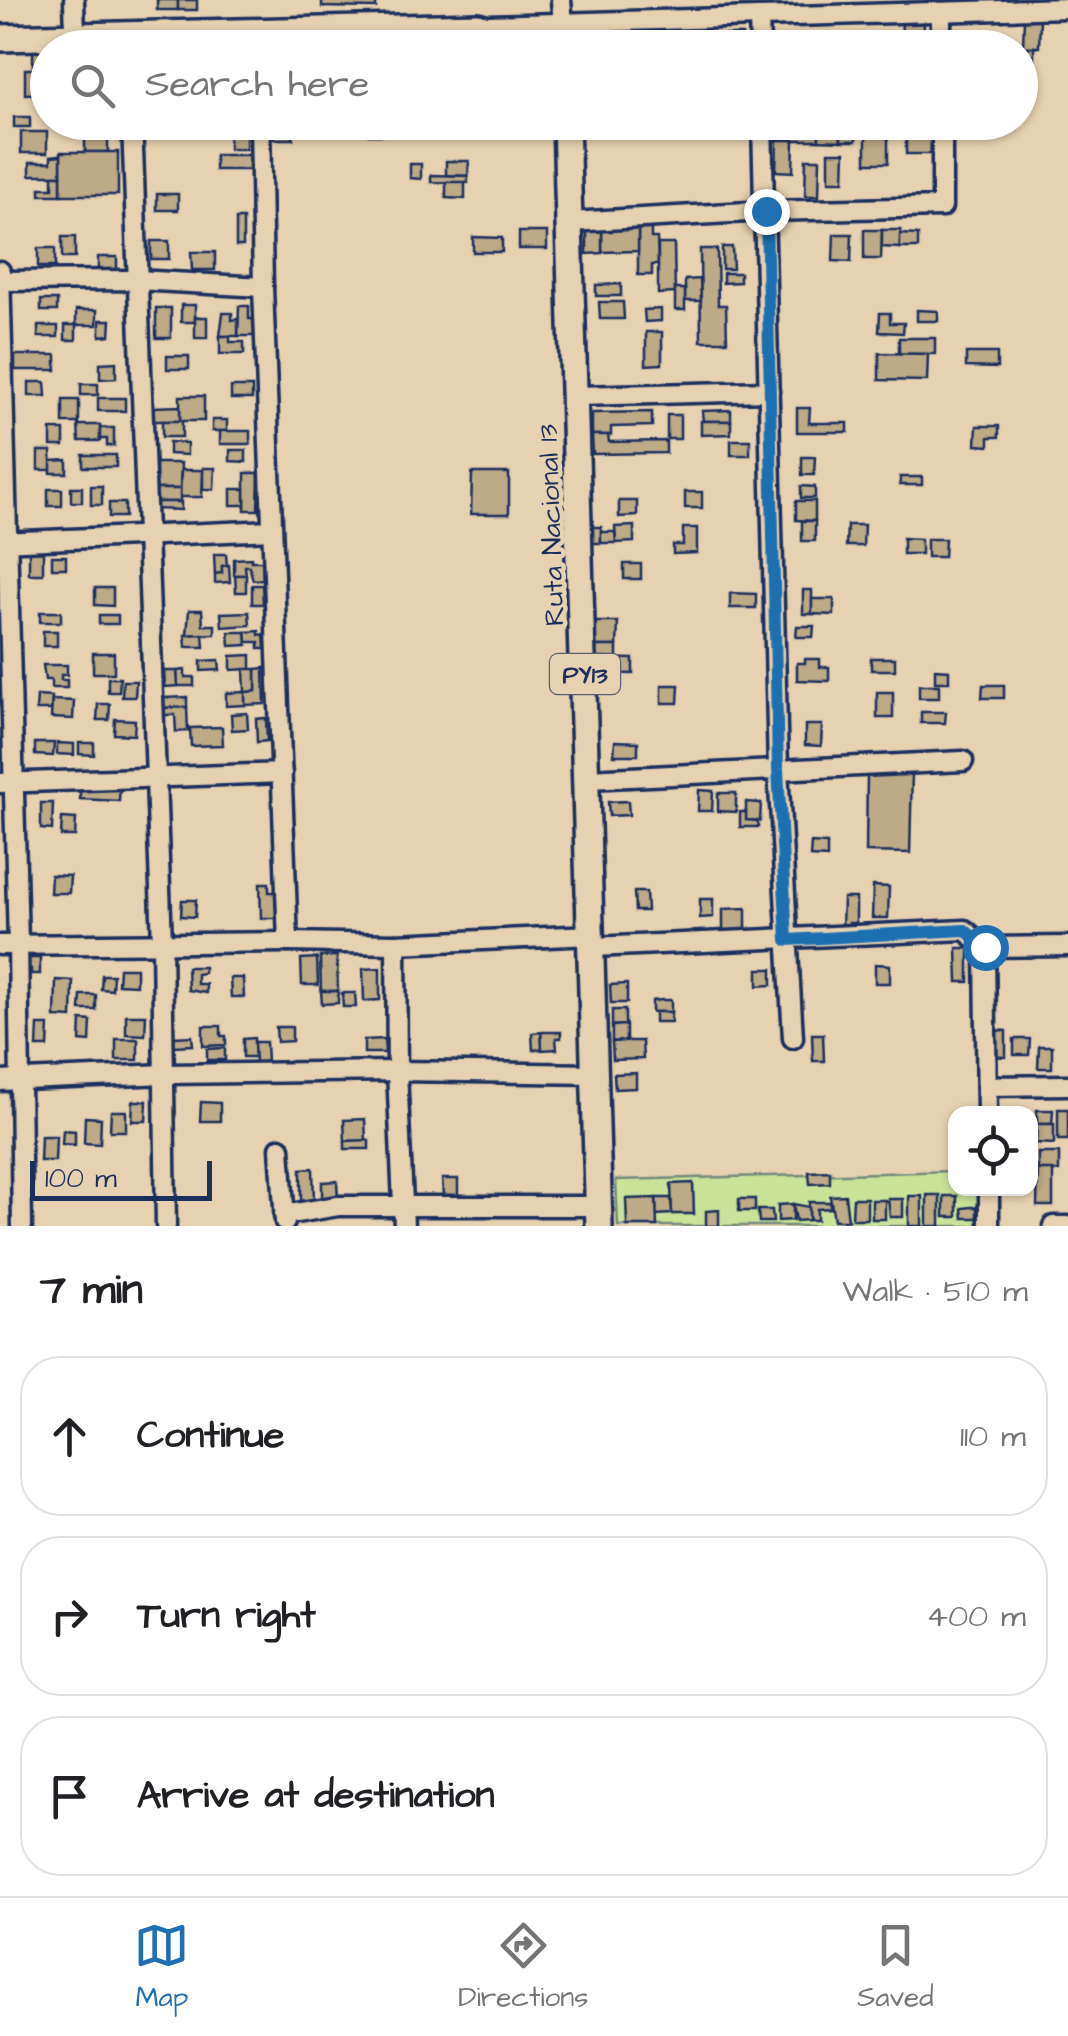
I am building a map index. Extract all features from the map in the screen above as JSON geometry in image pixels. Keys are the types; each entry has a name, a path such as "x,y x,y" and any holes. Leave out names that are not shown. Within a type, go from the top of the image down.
{"highway":[{"path":"410,30 478,26 492,30"},
{"path":"0,38 30,37"},
{"name":"Ruta Nacional 13","path":"567,140 599,1216"}],"street":[{"path":"74,0 75,30"},
{"path":"562,0 563,30"},
{"path":"478,26 1068,8"},
{"path":"941,12 941,30"},
{"path":"759,18 759,30"},
{"path":"132,140 162,943 166,1226"},
{"path":"260,140 262,287 288,942"},
{"path":"763,140 778,769 793,1038"},
{"path":"570,222 942,206 942,140"},
{"path":"0,271 9,944 21,1082 22,1226"},
{"path":"0,281 136,280 262,287"},
{"path":"576,396 769,391"},
{"path":"4,542 272,530"},
{"path":"588,779 963,761"},
{"path":"6,783 282,773"},
{"path":"9,944 787,940 965,930 985,947 1068,946"},
{"path":"396,944 404,1226"},
{"path":"985,947 988,1106"},
{"path":"0,1081 397,1071 596,1074"},
{"path":"987,1086 1068,1085"},
{"path":"280,1148 284,1220 338,1206 599,1216"},
{"path":"989,1196 989,1226"},
{"path":"1053,1226 1068,1226"}],"green space":[{"path":"948,1171 948,1196 984,1196 985,1226 618,1226 616,1180"}],"building":[{"path":"157,0 178,0 178,10 157,10"},
{"path":"178,0 197,0 197,10 178,10"},
{"path":"322,0 376,0 376,8 322,7"},
{"path":"1024,18 1040,19 1039,47 1038,30 1024,30"},
{"path":"902,21 924,21 924,30 902,30"},
{"path":"25,69 30,69 30,94 25,94"},
{"path":"14,117 30,117 30,127 14,127"},
{"path":"21,132 30,132 30,140 47,140 47,153 21,153"},
{"path":"85,140 108,140 108,152 85,152"},
{"path":"229,140 246,140 246,149 229,149"},
{"path":"777,140 794,140 793,172 776,171"},
{"path":"866,140 888,140 888,163 866,163"},
{"path":"906,140 931,140 931,154 906,154"},
{"path":"61,152 118,152 118,195 61,195"},
{"path":"829,152 845,152 844,181 829,181"},
{"path":"61,155 61,175 30,175 30,162 51,162 51,156"},
{"path":"215,155 249,155 249,170 215,170"},
{"path":"806,159 820,159 819,196 805,196"},
{"path":"446,161 469,161 468,176 446,175"},
{"path":"410,164 421,164 421,179 410,178"},
{"path":"53,175 61,175 61,195 40,195 40,188 53,188"},
{"path":"431,175 468,176 468,183 431,182"},
{"path":"446,182 465,182 465,199 446,198"},
{"path":"157,194 178,194 178,210 157,210"},
{"path":"236,219 243,219 243,246 236,246"},
{"path":"638,229 651,229 651,238 657,238 658,265 652,265 652,275 638,275"},
{"path":"638,229 638,251 602,252 602,230"},
{"path":"587,230 602,230 602,253 587,254"},
{"path":"864,230 882,230 881,259 864,259"},
{"path":"882,230 901,230 900,248 882,247"},
{"path":"519,232 547,232 547,249 519,249"},
{"path":"834,234 852,234 851,262 833,261"},
{"path":"900,234 918,235 918,248 900,248"},
{"path":"62,237 75,237 75,258 62,258"},
{"path":"473,237 502,238 502,252 473,252"},
{"path":"151,241 169,241 169,259 151,259"},
{"path":"658,244 674,244 675,293 658,294"},
{"path":"722,247 732,247 733,269 722,269"},
{"path":"38,248 55,248 55,267 38,267"},
{"path":"700,249 717,249 718,305 726,305 727,341 701,341"},
{"path":"191,252 215,252 215,270 192,270"},
{"path":"98,257 117,257 117,274 98,273"},
{"path":"723,273 740,273 740,282 723,283"},
{"path":"700,279 701,301 685,301 685,280"},
{"path":"621,284 621,296 596,296 596,285"},
{"path":"675,289 685,289 685,310 675,310"},
{"path":"41,300 57,300 57,311 41,311"},
{"path":"599,302 623,302 624,319 600,319"},
{"path":"181,305 195,305 195,322 181,322"},
{"path":"239,306 249,306 249,319 258,319 258,336 238,336"},
{"path":"156,308 171,308 171,338 156,338"},
{"path":"661,309 661,321 645,322 644,310"},
{"path":"76,310 97,310 97,325 76,325"},
{"path":"917,310 938,311 938,321 917,321"},
{"path":"223,313 232,313 232,320 238,319 238,336 220,336"},
{"path":"880,313 890,313 890,323 904,323 903,333 879,332"},
{"path":"195,317 207,317 207,338 195,338"},
{"path":"100,320 111,320 110,335 100,336"},
{"path":"65,325 76,325 76,340 65,340"},
{"path":"38,326 58,326 58,337 38,337"},
{"path":"646,332 662,332 662,364 646,365"},
{"path":"220,336 230,336 230,342 244,342 244,354 220,354"},
{"path":"899,338 935,338 935,354 899,354"},
{"path":"879,353 928,354 927,381 879,380"},
{"path":"966,353 997,353 997,368 966,367"},
{"path":"15,355 56,355 56,370 15,370"},
{"path":"167,356 189,356 189,369 167,369"},
{"path":"116,362 116,378 100,379 100,363"},
{"path":"29,382 45,382 46,396 29,396"},
{"path":"81,384 98,384 98,395 81,395"},
{"path":"231,387 252,387 252,399 231,399"},
{"path":"180,396 204,396 204,421 180,421"},
{"path":"98,398 125,398 125,411 98,411"},
{"path":"63,400 79,400 79,423 63,423"},
{"path":"180,406 180,421 153,421 153,407"},
{"path":"797,408 810,408 809,423 848,423 848,432 797,432"},
{"path":"731,410 731,421 703,421 702,411"},
{"path":"652,412 652,426 611,427 611,435 592,435 592,413"},
{"path":"667,415 680,415 680,439 667,439"},
{"path":"212,420 227,420 227,431 212,431"},
{"path":"162,421 182,421 182,437 162,437"},
{"path":"701,421 731,421 731,434 701,435"},
{"path":"78,425 100,425 100,441 79,441"},
{"path":"977,426 999,426 999,437 989,437 989,446 976,445"},
{"path":"100,428 114,428 114,446 107,446 107,439 100,439"},
{"path":"51,430 64,430 64,446 51,446"},
{"path":"220,431 250,431 250,444 220,444"},
{"path":"592,435 608,435 609,442 666,441 666,453 593,454"},
{"path":"731,440 750,440 750,455 731,455"},
{"path":"169,442 187,443 187,455 169,454"},
{"path":"230,450 246,450 246,462 230,461"},
{"path":"38,451 51,451 52,470 38,470"},
{"path":"83,455 116,455 116,467 83,467"},
{"path":"802,457 815,457 814,475 802,475"},
{"path":"67,460 67,473 51,473 51,461"},
{"path":"156,463 181,463 180,489 156,489"},
{"path":"203,468 215,468 214,489 203,489"},
{"path":"181,470 203,470 202,497 180,497"},
{"path":"245,473 259,473 258,510 245,510"},
{"path":"472,473 509,473 509,514 471,514"},
{"path":"900,477 922,477 922,485 900,485"},
{"path":"91,486 102,486 102,505 91,505"},
{"path":"801,486 815,487 815,498 801,498"},
{"path":"71,487 82,487 82,502 71,502"},
{"path":"48,489 62,489 62,506 48,506"},
{"path":"154,489 180,489 180,502 154,502"},
{"path":"231,489 245,489 245,505 231,505"},
{"path":"685,492 702,492 702,508 685,508"},
{"path":"619,501 637,501 637,516 619,517"},
{"path":"796,501 815,501 815,521 796,520"},
{"path":"154,502 181,502 181,510 154,509"},
{"path":"109,503 125,503 125,517 109,517"},
{"path":"802,521 815,521 815,541 802,541"},
{"path":"847,525 864,525 863,546 846,546"},
{"path":"634,526 634,542 616,543 615,527"},
{"path":"590,527 601,527 601,543 590,543"},
{"path":"683,528 697,528 697,553 673,554 673,545 683,545"},
{"path":"601,532 615,532 616,543 601,543"},
{"path":"903,538 921,539 921,554 903,554"},
{"path":"927,539 945,539 944,557 927,557"},
{"path":"29,551 43,551 43,574 29,574"},
{"path":"214,554 226,554 227,566 222,566 222,573 215,574"},
{"path":"52,556 66,556 66,568 52,568"},
{"path":"234,559 262,561 263,579 253,580 249,566 245,566 246,575 234,575"},
{"path":"624,564 641,564 641,579 624,579"},
{"path":"229,565 230,582 215,583 215,574"},
{"path":"235,575 246,575 246,592 236,592"},
{"path":"252,585 262,585 263,604 252,604"},
{"path":"95,588 113,588 113,606 95,605"},
{"path":"803,590 812,590 812,614 803,614"},
{"path":"730,593 756,594 756,608 730,608"},
{"path":"812,599 834,599 834,615 812,614"},
{"path":"189,610 202,610 203,625 215,625 215,634 187,635"},
{"path":"40,612 61,612 61,622 40,622"},
{"path":"249,612 250,625 222,627 221,613"},
{"path":"99,615 118,615 118,624 99,624"},
{"path":"594,622 618,622 617,646 594,646"},
{"path":"797,626 814,626 813,637 796,637"},
{"path":"43,631 57,631 57,646 43,646"},
{"path":"259,631 259,635 264,634 265,649 259,649 259,642 247,642 246,632"},
{"path":"229,632 246,632 247,645 230,646"},
{"path":"203,634 204,647 186,647 185,635"},
{"path":"593,646 617,646 617,659 593,658"},
{"path":"93,653 114,653 114,673 93,673"},
{"path":"251,655 251,669 231,670 231,656"},
{"path":"593,658 633,659 633,674 592,673"},
{"path":"871,658 895,658 895,670 871,670"},
{"path":"805,659 820,659 820,667 829,667 829,681 797,680 797,663 805,663"},
{"path":"219,660 220,670 201,671 201,661"},
{"path":"43,665 67,665 67,675 61,675 61,680 67,680 67,688 51,688 51,680 45,680"},
{"path":"264,668 265,704 245,705 245,692 256,691 256,669"},
{"path":"244,669 256,669 256,691 245,692"},
{"path":"935,669 949,670 949,682 935,682"},
{"path":"185,670 185,677 194,677 194,686 178,686 177,671"},
{"path":"164,671 177,671 178,686 165,687"},
{"path":"108,678 120,678 119,692 108,692"},
{"path":"123,681 136,681 135,697 122,697"},
{"path":"662,685 679,685 678,703 662,703"},
{"path":"919,685 939,685 939,698 919,698"},
{"path":"983,685 1004,685 1004,698 982,698"},
{"path":"245,692 245,705 226,706 226,693"},
{"path":"877,692 893,692 893,718 877,718"},
{"path":"37,696 52,697 51,710 36,710"},
{"path":"187,697 187,707 164,708 164,698"},
{"path":"52,700 74,701 73,719 51,718"},
{"path":"98,704 110,704 109,720 97,720"},
{"path":"187,707 188,731 176,732 175,715 165,715 164,708"},
{"path":"921,712 946,712 945,723 921,723"},
{"path":"247,713 248,729 232,730 231,714"},
{"path":"266,718 267,741 257,742 256,719"},
{"path":"115,719 135,720 134,735 114,734"},
{"path":"805,725 822,725 821,746 805,745"},
{"path":"222,727 223,745 191,746 190,728"},
{"path":"615,741 638,742 638,755 614,755"},
{"path":"35,743 54,743 53,756 35,755"},
{"path":"57,743 74,744 74,755 57,754"},
{"path":"79,743 94,743 94,755 79,754"},
{"path":"867,772 912,772 910,853 866,852"},
{"path":"80,783 120,784 119,801 80,799"},
{"path":"699,790 713,791 712,811 698,811"},
{"path":"718,793 736,793 736,812 718,811"},
{"path":"628,801 629,815 609,816 608,802"},
{"path":"746,802 761,803 760,821 746,820"},
{"path":"41,803 53,803 52,830 41,829"},
{"path":"740,812 746,812 746,820 758,821 758,827 740,827"},
{"path":"62,818 76,819 75,836 61,836"},
{"path":"811,843 827,844 827,858 810,857"},
{"path":"51,875 70,876 69,893 50,893"},
{"path":"260,883 269,883 269,892 280,892 281,918 261,918"},
{"path":"873,886 889,887 888,918 872,918"},
{"path":"634,892 646,892 647,911 635,911"},
{"path":"843,898 856,898 856,923 849,923 849,930 842,929"},
{"path":"700,899 713,899 713,917 700,918"},
{"path":"182,900 196,900 195,917 181,916"},
{"path":"746,908 746,933 723,934 723,909"},
{"path":"957,948 969,948 969,982 958,982"},
{"path":"337,956 338,991 321,991 320,957"},
{"path":"26,958 40,958 40,974 31,974 31,969 26,969"},
{"path":"317,958 318,985 302,985 301,959"},
{"path":"875,964 890,965 890,983 875,983"},
{"path":"187,967 204,967 204,973 197,974 197,984 206,984 206,993 188,990"},
{"path":"119,968 136,968 136,985 118,984"},
{"path":"380,968 380,1000 364,1001 363,969"},
{"path":"758,969 772,969 772,985 758,986"},
{"path":"102,975 113,975 112,990 101,989"},
{"path":"230,978 243,978 244,997 231,997"},
{"path":"56,980 73,981 72,1018 55,1017"},
{"path":"627,984 627,1003 611,1003 610,985"},
{"path":"321,991 338,991 338,1003 322,1004"},
{"path":"342,993 355,993 356,1007 343,1007"},
{"path":"81,995 96,995 96,1010 80,1010"},
{"path":"671,1000 671,1012 652,1012 652,1001"},
{"path":"612,1010 625,1010 625,1025 612,1026"},
{"path":"655,1012 671,1012 671,1022 655,1022"},
{"path":"126,1015 146,1015 145,1035 126,1034"},
{"path":"81,1020 91,1021 90,1042 80,1041"},
{"path":"38,1025 49,1025 48,1047 37,1047"},
{"path":"626,1025 626,1041 612,1042 612,1026"},
{"path":"203,1026 221,1026 226,1045 203,1046"},
{"path":"276,1027 292,1027 292,1041 277,1042"},
{"path":"992,1030 1006,1031 1006,1057 992,1056"},
{"path":"541,1032 561,1032 561,1038 556,1038 557,1049 542,1050"},
{"path":"541,1032 542,1049 533,1050 532,1033"},
{"path":"812,1034 823,1034 824,1061 813,1061"},
{"path":"192,1036 193,1045 174,1046 174,1037"},
{"path":"254,1038 255,1057 243,1057 243,1039"},
{"path":"116,1039 138,1039 138,1060 116,1060"},
{"path":"384,1039 385,1053 364,1053 364,1040"},
{"path":"1014,1039 1030,1039 1029,1055 1014,1055"},
{"path":"642,1041 643,1059 613,1060 612,1042"},
{"path":"254,1042 266,1042 267,1062 255,1063"},
{"path":"1039,1046 1052,1046 1052,1068 1038,1068"},
{"path":"225,1048 225,1060 207,1060 207,1049"},
{"path":"636,1073 636,1088 615,1089 614,1074"},
{"path":"133,1101 147,1101 146,1121 132,1121"},
{"path":"201,1102 220,1103 220,1121 200,1121"},
{"path":"1058,1109 1068,1109 1068,1140 1058,1140"},
{"path":"1038,1110 1053,1110 1052,1124 1038,1124"},
{"path":"111,1111 126,1111 126,1131 110,1131"},
{"path":"85,1117 101,1118 100,1144 84,1143"},
{"path":"365,1119 366,1141 345,1141 344,1120"},
{"path":"1038,1124 1054,1124 1054,1144 1038,1143"},
{"path":"63,1130 75,1131 75,1145 62,1144"},
{"path":"41,1136 56,1136 55,1161 40,1161"},
{"path":"369,1140 369,1149 345,1149 345,1141"},
{"path":"1038,1153 1059,1153 1059,1171 1038,1171"},
{"path":"313,1168 314,1202 301,1202 301,1169"},
{"path":"1038,1170 1053,1170 1053,1206 1037,1206"},
{"path":"830,1171 830,1183 810,1184 809,1172"},
{"path":"442,1179 458,1179 458,1195 443,1196"},
{"path":"337,1181 338,1201 322,1202 322,1182"},
{"path":"693,1183 694,1214 672,1214 671,1184"},
{"path":"845,1195 848,1220 834,1220 830,1196"},
{"path":"927,1195 940,1195 940,1226 927,1226"},
{"path":"909,1196 922,1196 922,1226 909,1226"},
{"path":"944,1196 957,1196 957,1217 944,1217"},
{"path":"656,1198 671,1198 672,1214 656,1215"},
{"path":"656,1198 657,1226 627,1226 626,1199"},
{"path":"853,1198 867,1198 867,1219 852,1219"},
{"path":"739,1199 755,1199 755,1211 739,1211"},
{"path":"888,1199 903,1199 903,1217 890,1217"},
{"path":"872,1200 885,1200 885,1219 872,1219"},
{"path":"809,1202 830,1202 830,1208 817,1209 817,1220 809,1220"},
{"path":"793,1204 809,1207 809,1220 796,1221"},
{"path":"793,1204 793,1220 778,1221 778,1205"},
{"path":"977,1207 977,1218 963,1218 962,1208"},
{"path":"719,1210 719,1226 706,1226 706,1211"},
{"path":"758,1210 772,1210 773,1222 759,1222"}],"route":[{"path":"766,211 778,769 787,940 965,930 985,947"}]}
